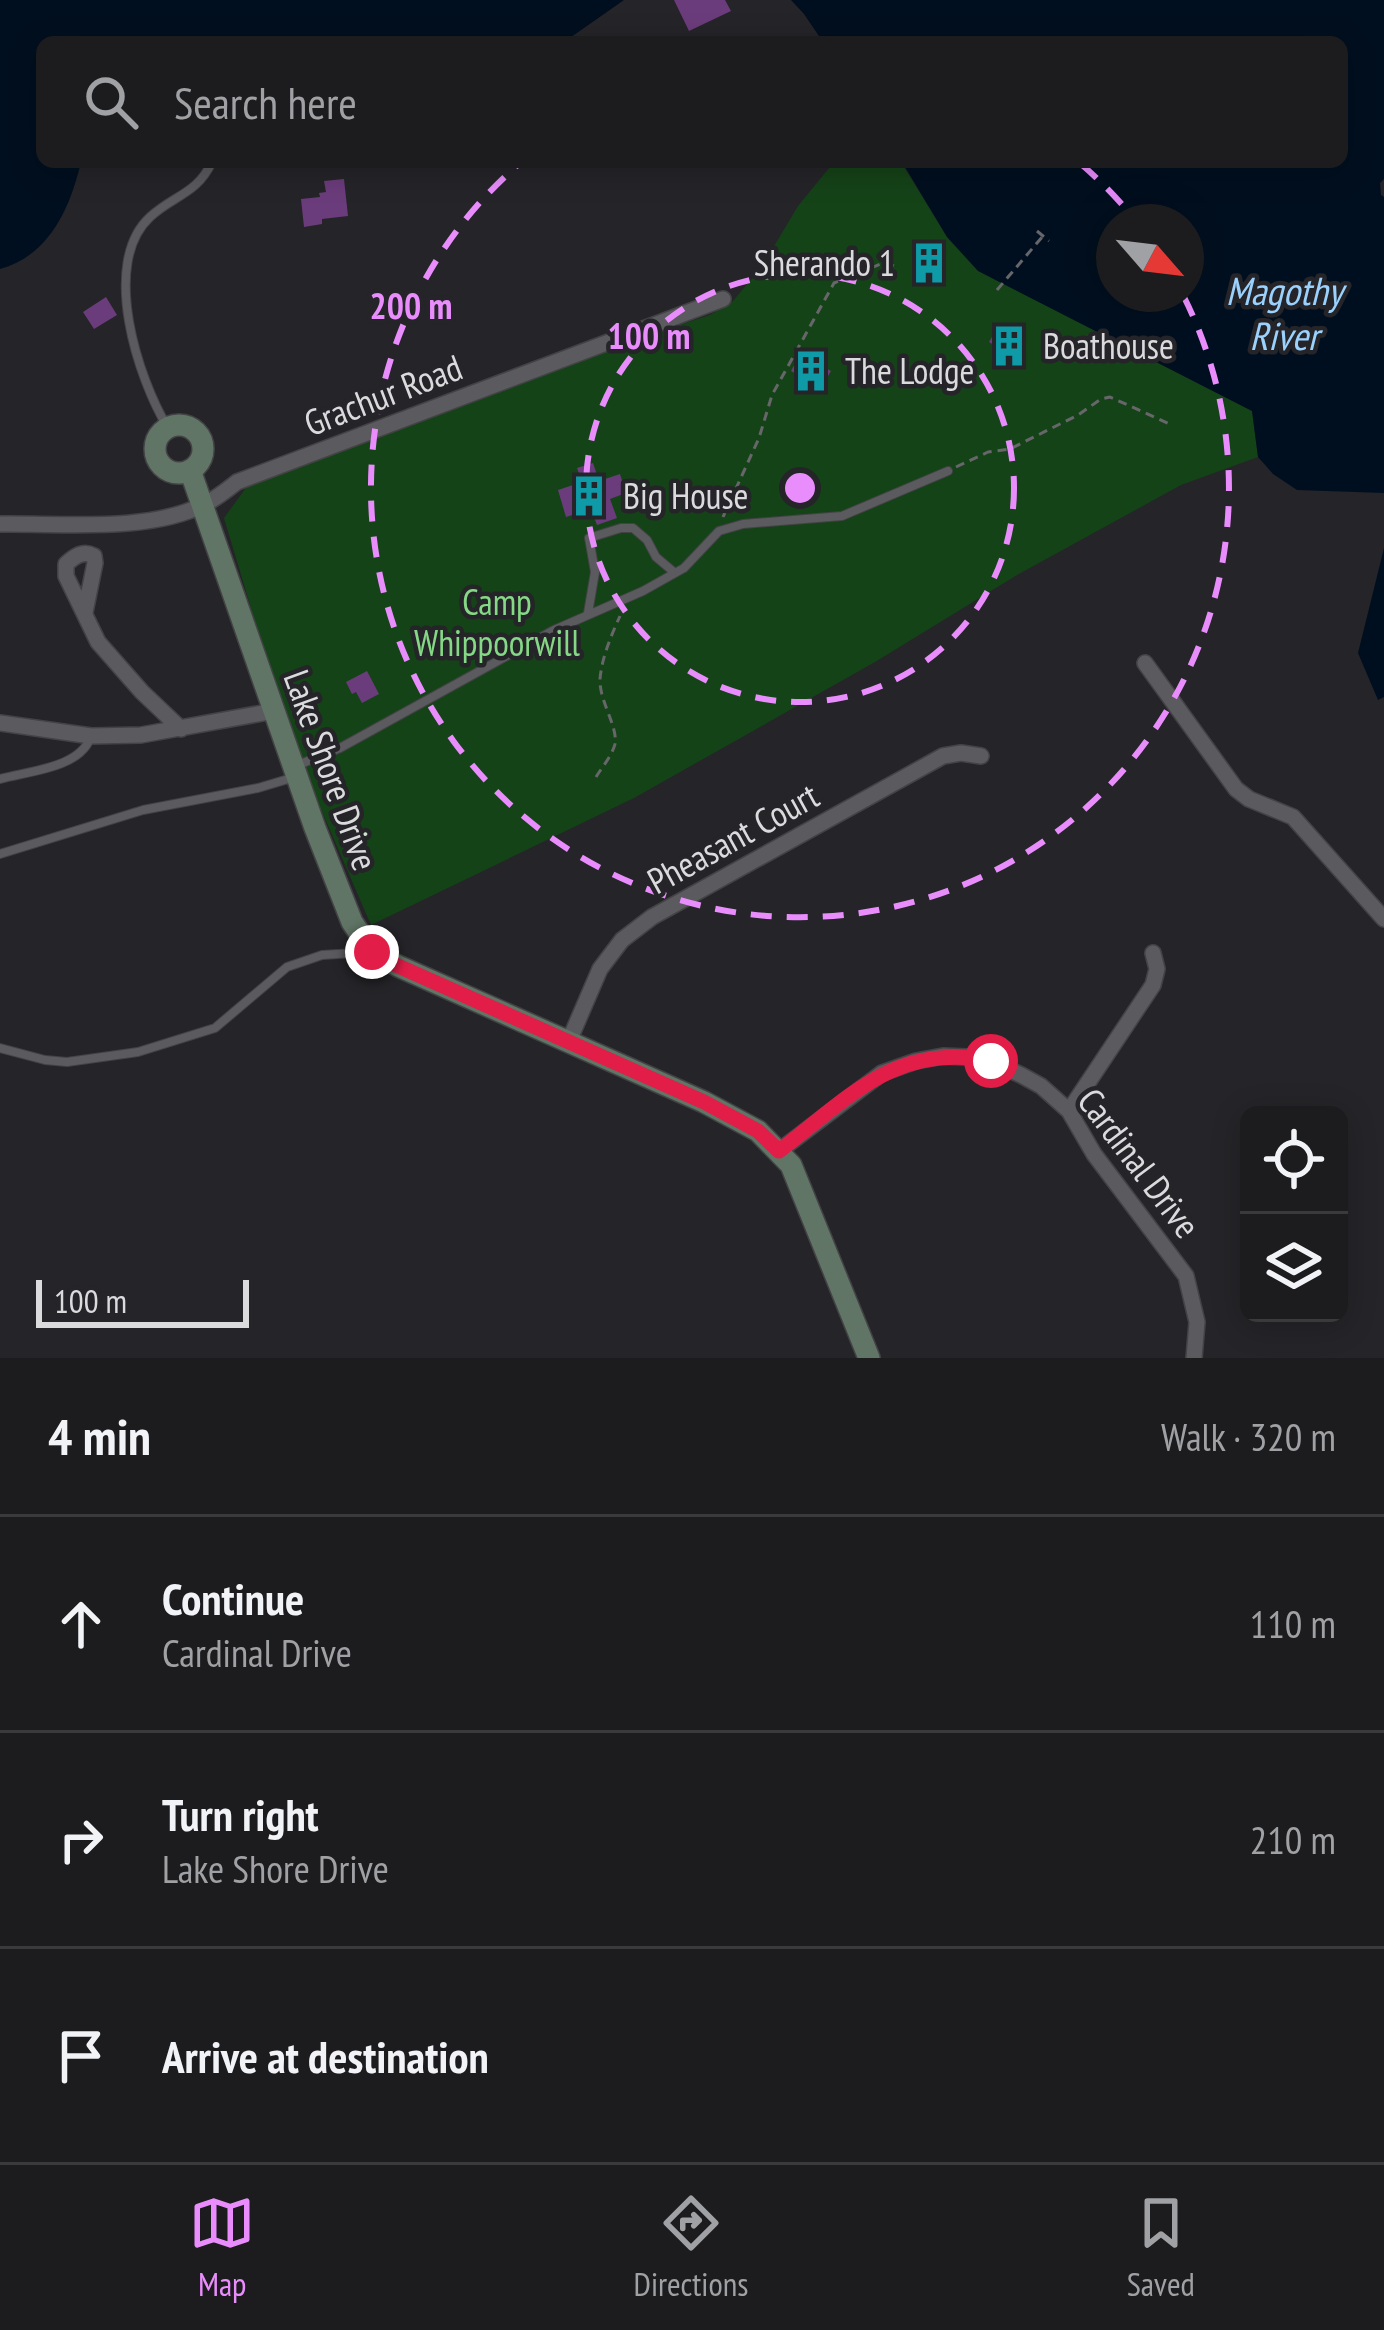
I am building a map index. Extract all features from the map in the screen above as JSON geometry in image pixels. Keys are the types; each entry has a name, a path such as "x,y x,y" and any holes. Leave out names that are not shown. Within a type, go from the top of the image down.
{"street":[{"name":"Grachur Road","path":"203,505 237,482 723,299"},
{"name":"Lake Shore Drive","path":"183,425 200,438 200,460 190,470 174,472 160,463 155,448 168,428 183,425"},
{"name":"Lake Shore Drive","path":"190,470 352,922 372,952"},
{"path":"0,524 124,523 203,505"},
{"path":"85,612 98,642 181,729"},
{"path":"1145,663 1236,789 1293,818 1384,919"},
{"path":"0,723 91,736 141,735 274,711"},
{"name":"Pheasant Court","path":"569,1041 600,969 622,940 652,917 943,756 981,756"},
{"path":"372,952 758,1131 791,1165 869,1358"},
{"path":"1069,1111 1153,985 1157,970 1153,952"},
{"name":"Cardinal Drive","path":"779,1151 882,1073 916,1061 968,1057 1022,1075 1069,1111 1094,1154 1186,1276 1197,1322 1194,1358"}],"lane":[{"path":"168,428 134,341 125,273 135,237 144,224 196,187 208,168"},
{"path":"0,854 143,810 200,801 296,771 515,651 684,568 719,531 742,524 842,516 948,471"},
{"path":"587,615 595,572 589,538 633,528 675,573"},
{"path":"0,779 72,759 87,748 91,736"},
{"path":"0,1048 67,1062 138,1052 215,1028 287,968 322,956 372,952"}],"path":[{"path":"1037,231 1049,241"},
{"path":"997,290 1043,236"},
{"path":"711,540 759,438 772,395 834,284 883,262 899,267"},
{"path":"948,471 988,452 1010,449 1110,397 1172,425"},
{"path":"596,777 616,737 600,683 606,647 628,598"}],"green space":[{"name":"Camp Whippoorwill","path":"829,168 905,168 947,237 978,270 1252,411 1258,457 1181,485 634,798 371,925 289,735 224,518 248,485 710,315 732,302 761,268 798,206"}],"water":[{"path":"0,0 624,0 573,36 36,36 36,168 79,168 64,212 45,241 0,269"},
{"name":"Magothy River","path":"791,0 1384,0 1384,179 1380,183 1384,197 1384,493 1297,490 1273,474 1258,457 1252,411 978,271 947,237 906,168 1348,168 1348,36 819,36"},
{"path":"1384,548 1384,697 1378,700 1358,653"}],"building":[{"path":"674,0 725,0 731,11 689,31"},
{"path":"344,179 348,216 304,227 301,199 320,197 319,193 326,192 324,181"},
{"path":"106,297 117,315 94,329 83,312"},
{"name":"Boathouse","path":"999,325 1025,340 1019,360 989,342"},
{"name":"The Lodge","path":"800,354 831,371 821,388 791,371"},
{"name":"Big House","path":"593,463 599,481 620,474 626,493 610,499 617,518 597,525 591,509 566,517 558,490 582,482 577,468"},
{"path":"367,671 379,694 362,703 346,682"}],"place":[{"name":"Sherando 1","path":"929,263"},
{"name":"Boathouse","path":"1009,346"},
{"name":"The Lodge","path":"811,371"},
{"name":"Big House","path":"589,496"}],"route":[{"path":"372,952 733,1116 779,1151 882,1073 943,1056 991,1061"}]}
